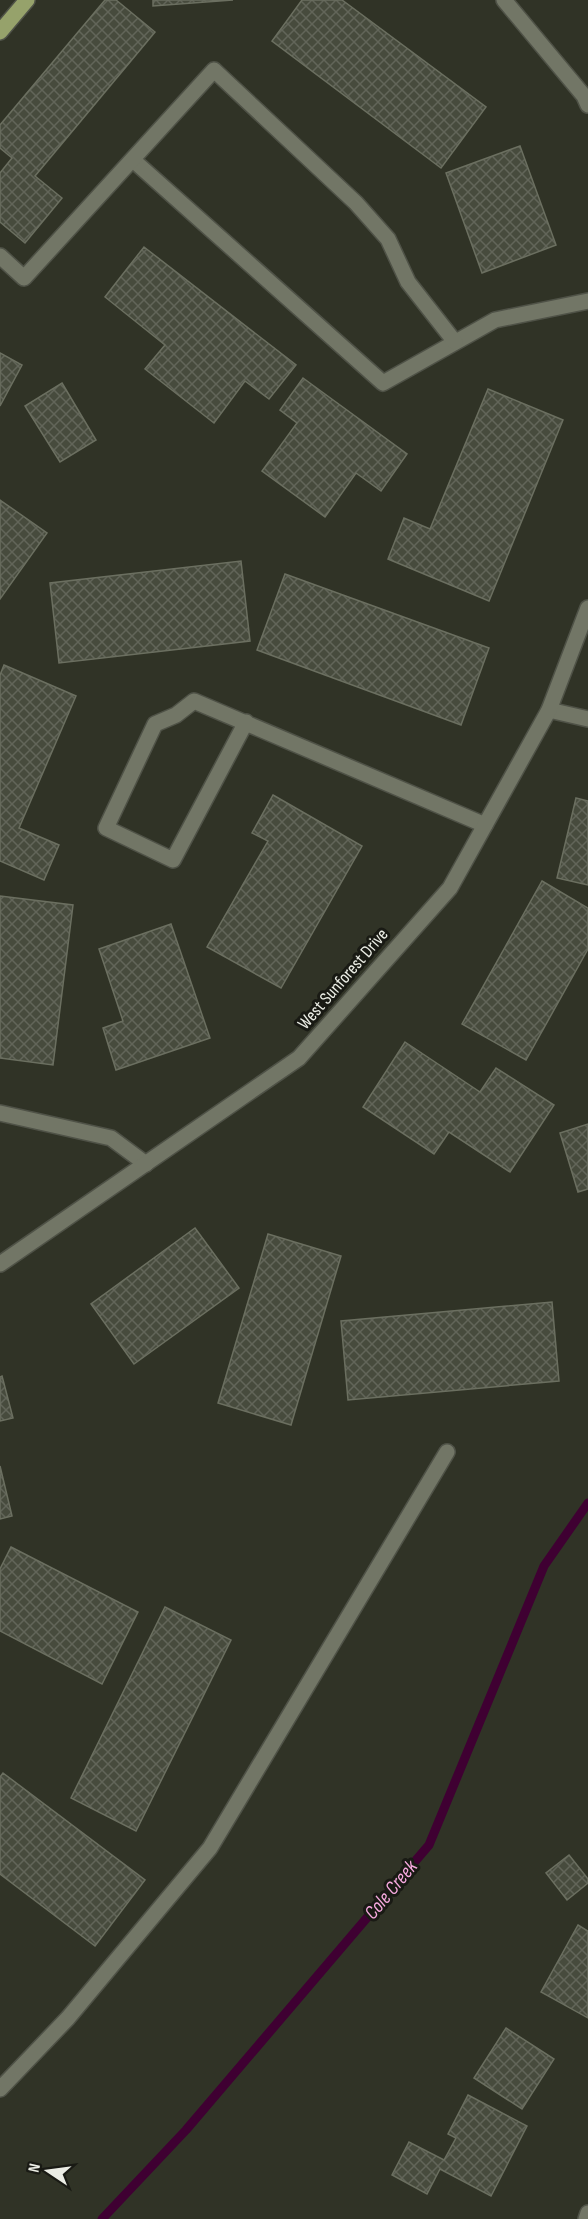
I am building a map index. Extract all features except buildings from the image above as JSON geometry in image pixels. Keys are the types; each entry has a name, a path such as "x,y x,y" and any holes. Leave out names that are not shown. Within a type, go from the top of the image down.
{"main road":[{"path":"0,32 27,0"}],"street":[{"path":"504,0 584,96 588,105"},
{"path":"0,256 24,278 214,70 356,203 388,239 408,282 455,342"},
{"path":"133,160 383,383 495,320 588,301"},
{"name":"West Sunforest Drive","path":"0,1264 299,1058 450,888 549,710 588,608"},
{"path":"246,723 173,860 106,828 155,724 176,715 194,700 485,825"},
{"path":"549,710 588,719"},
{"path":"0,1113 111,1138 146,1164"},
{"path":"0,2089 72,2013 210,1848 447,1452"},
{"path":"586,2219 588,2213"}],"waterway":[{"name":"Cole Creek","path":"102,2219 186,2130 429,1845 544,1566 588,1503"}]}
